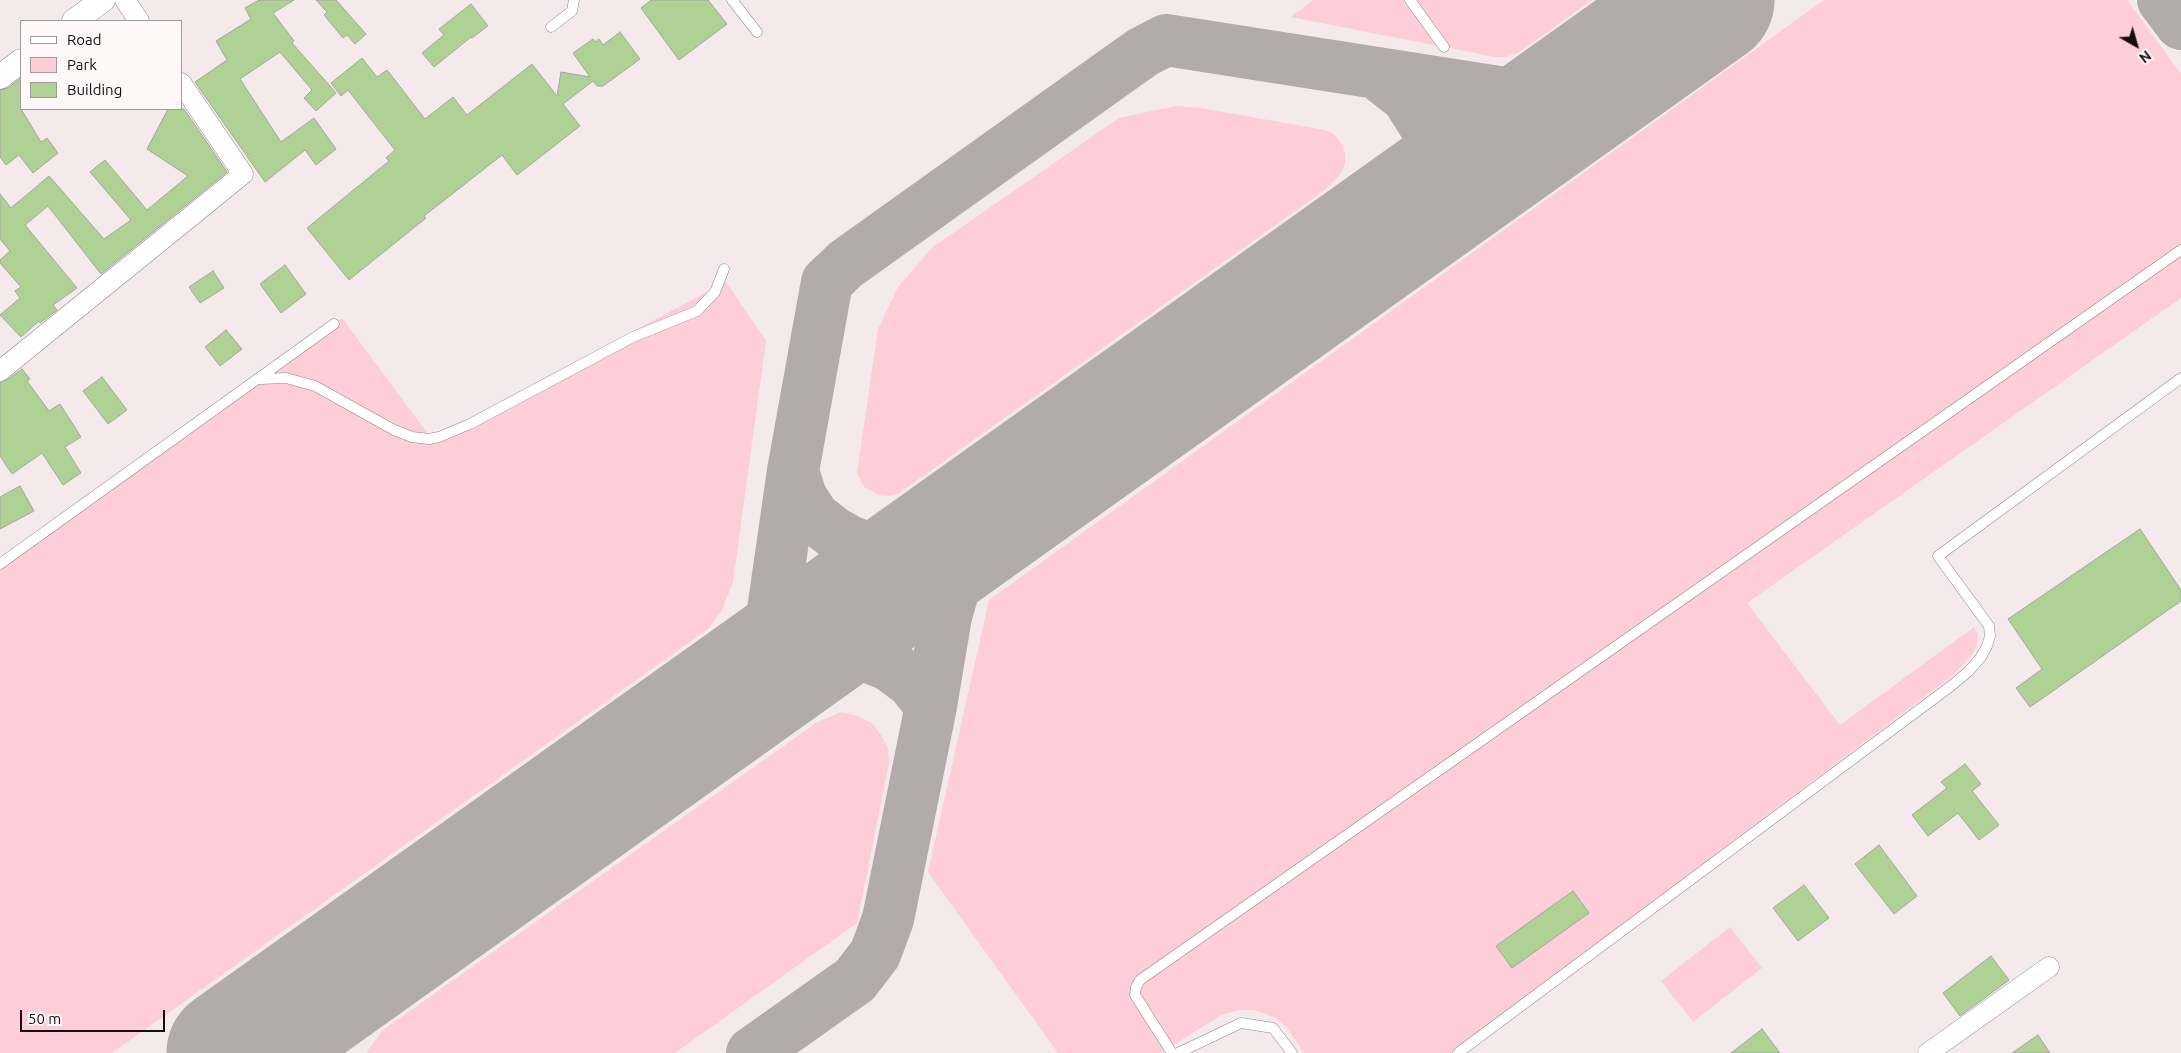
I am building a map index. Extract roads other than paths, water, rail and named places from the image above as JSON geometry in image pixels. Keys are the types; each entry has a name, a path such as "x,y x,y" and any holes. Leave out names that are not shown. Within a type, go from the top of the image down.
{"street":[{"path":"75,20 103,0"},
{"path":"125,0 138,20"},
{"path":"0,76 20,62"},
{"path":"0,371 243,174 182,84"},
{"path":"1928,1053 2049,967"}],"lane":[{"path":"551,27 572,11 574,0"},
{"path":"732,0 757,32"},
{"path":"1410,0 1444,47"},
{"path":"1172,1053 1135,995 1136,987 1140,980 2181,250"},
{"path":"260,379 286,378 314,386 394,430 412,437 429,439 439,437 470,424 633,338 697,311 716,292 724,269"},
{"path":"0,564 334,324"},
{"path":"1458,1053 1943,692 1968,671 1981,658 1987,646 1990,636 1988,626 1938,556 2181,378"},
{"path":"1178,1053 1241,1023 1273,1028 1292,1053"}]}
